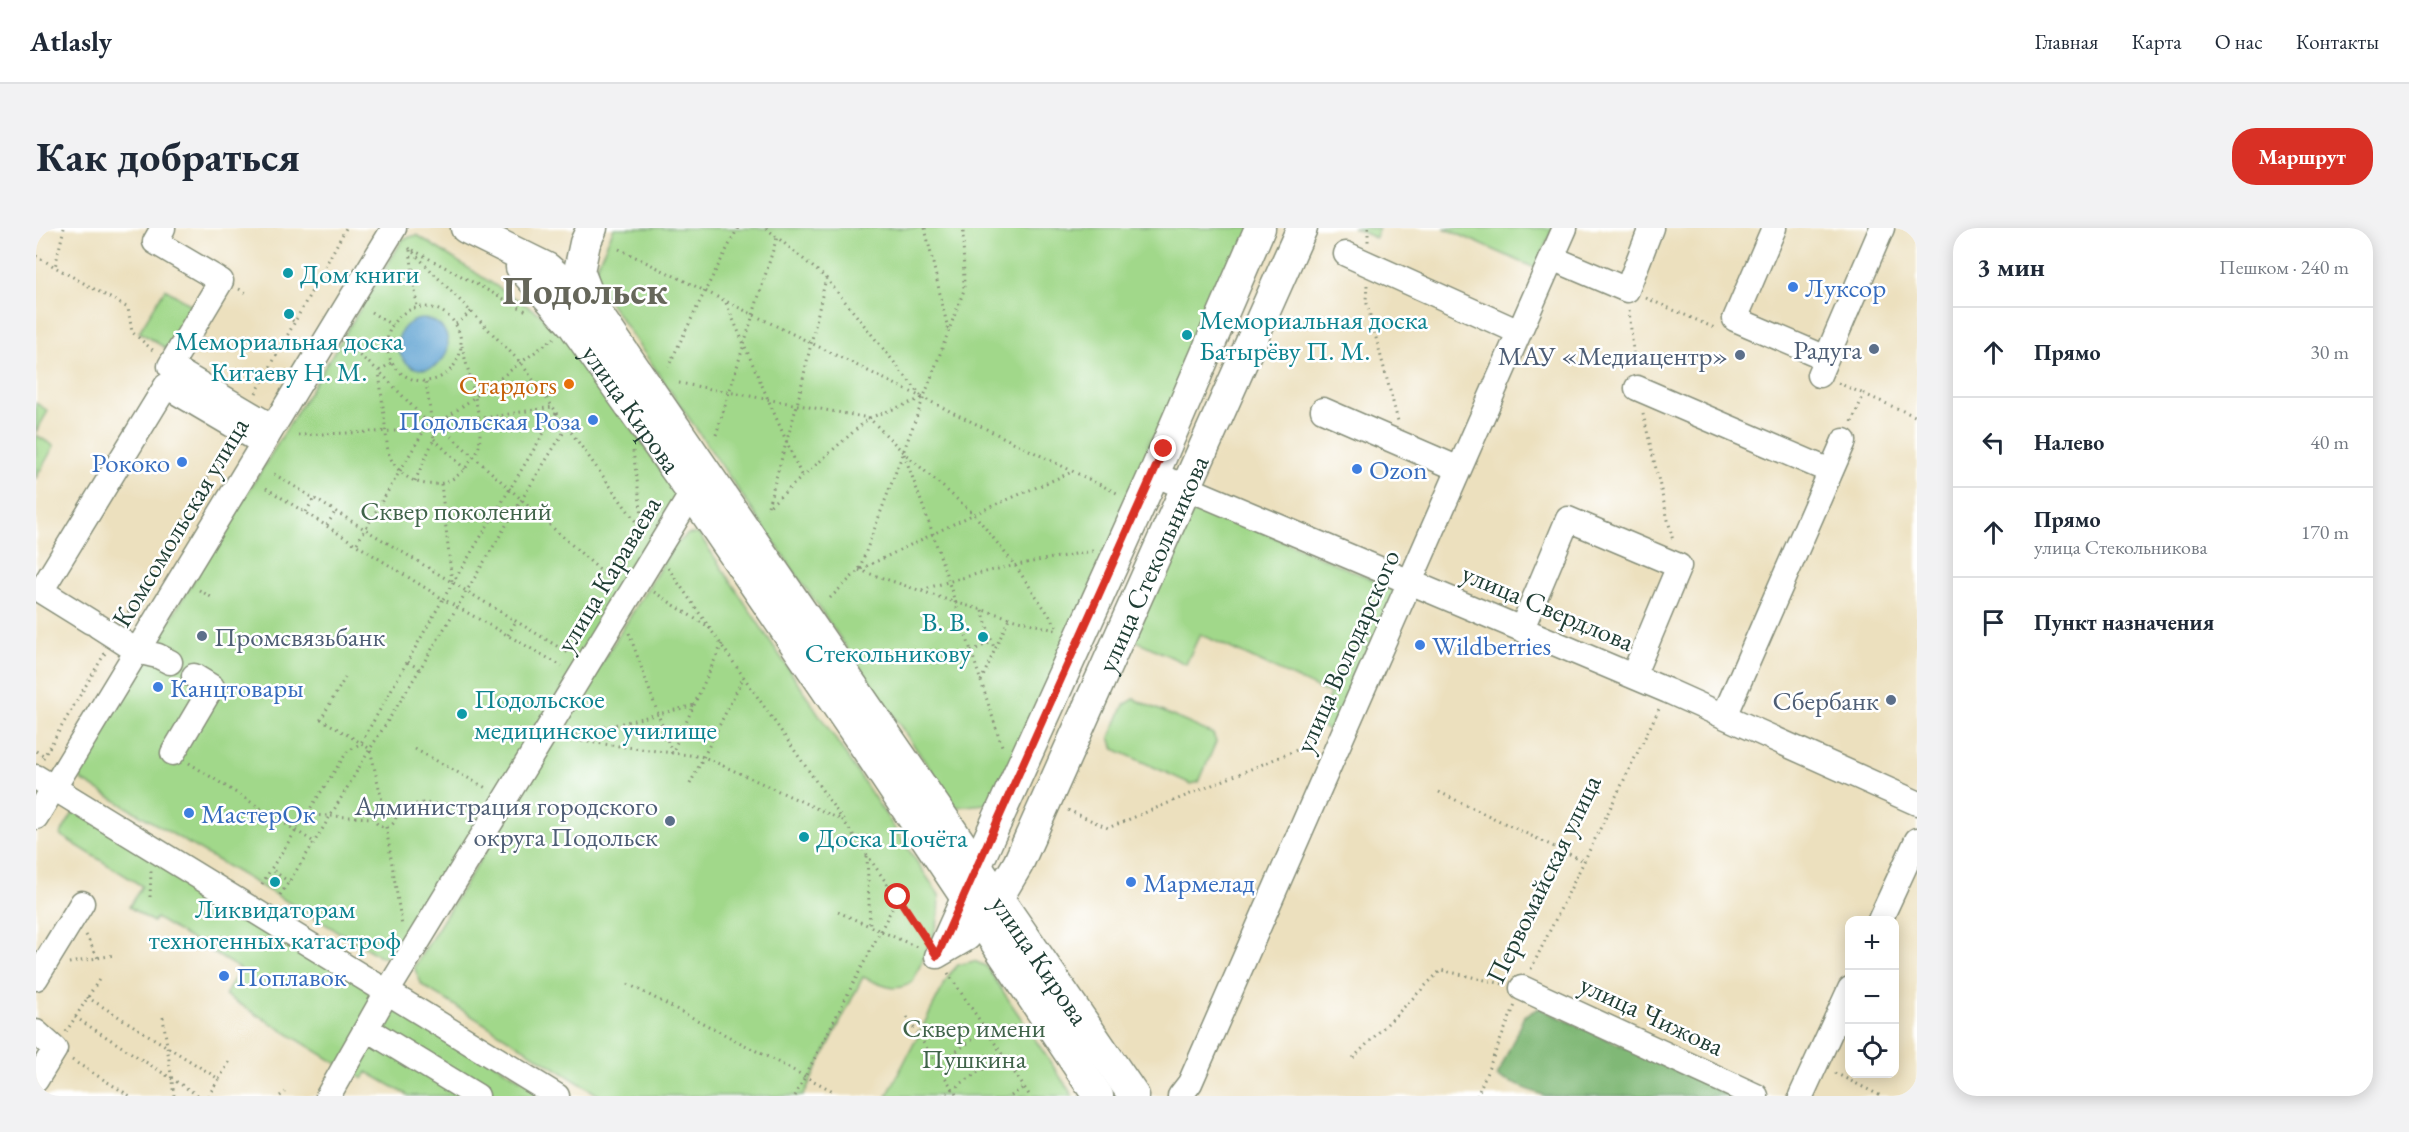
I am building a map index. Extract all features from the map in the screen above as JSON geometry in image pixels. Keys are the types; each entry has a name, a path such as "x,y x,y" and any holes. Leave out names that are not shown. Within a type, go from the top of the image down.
{"main road":[{"path":"466,228 500,239"},
{"path":"592,228 585,243 579,271 594,309"},
{"name":"улица Стекольникова","path":"964,896 976,864 994,830 1154,474 1260,228"},
{"name":"улица Стекольникова","path":"982,922 1000,898 1018,864 1302,228"},
{"name":"улица Кирова","path":"500,239 547,268 594,309 1134,1096"},
{"name":"улица Кирова","path":"500,239 573,325 692,493 864,745 1098,1096"},
{"path":"976,864 982,922"}],"street":[{"path":"163,228 155,242 220,281 170,366 242,419 268,435"},
{"name":"Комсомольская улица","path":"36,817 43,775 137,651 394,228"},
{"name":"улица Володарского","path":"1180,1096 1190,1083 1565,228"},
{"path":"1552,258 1627,290 1652,228"},
{"path":"1774,228 1735,319 1823,366 1882,228"},
{"path":"1346,254 1519,332"},
{"path":"170,662 158,656 137,651 41,591 166,386 242,419"},
{"path":"1637,388 1830,471"},
{"path":"1323,410 1459,469"},
{"path":"1724,716 1844,441"},
{"name":"улица Свердлова","path":"1154,474 1522,628 1917,803"},
{"name":"улица Караваева","path":"328,1096 387,992 632,593 650,542 692,493"},
{"path":"1522,628 1568,519 1679,566 1633,676"},
{"path":"173,753 212,687 194,676"},
{"path":"43,775 387,992 557,1096"},
{"path":"1882,916 1917,840"},
{"path":"937,956 964,896"},
{"path":"39,973 82,903"},
{"path":"937,956 968,938 982,922"},
{"name":"улица Чижова","path":"1522,988 1756,1096"},
{"path":"1801,1096 1845,1000"},
{"path":"367,1029 477,1096"},
{"path":"36,1032 55,1049 36,1080"}],"path":[{"path":"55,267 64,228"},
{"path":"43,775 101,628 242,419 346,228"},
{"path":"668,367 738,228"},
{"path":"766,228 826,278 923,398"},
{"path":"925,228 949,331"},
{"path":"859,570 964,290 963,228"},
{"path":"1368,228 1366,300 1405,446"},
{"path":"716,435 742,343 777,237"},
{"path":"410,248 417,308"},
{"path":"410,248 521,363 713,630 898,897 1030,1096"},
{"path":"410,248 532,314"},
{"path":"619,249 1121,495"},
{"path":"36,256 128,309 132,332 170,366"},
{"path":"826,278 796,405 767,508 869,418 923,398"},
{"path":"1627,290 1637,388 1679,566"},
{"path":"725,301 802,477"},
{"path":"379,371 388,452 392,462 399,472 415,481 430,485 441,483 455,478 466,469 479,446 478,419 462,346 456,324 439,310 428,307 417,308 399,316 392,325 387,343 391,363 405,377 414,381 426,382 446,375 454,367 460,357 462,346"},
{"path":"456,324 472,311"},
{"path":"371,312 392,325"},
{"path":"287,317 295,322"},
{"path":"433,428 554,339 550,333"},
{"path":"350,348 379,371 433,428"},
{"path":"379,371 391,363"},
{"path":"1823,366 1864,394 1917,417"},
{"path":"415,481 434,439 426,382"},
{"path":"679,383 869,418 903,452 974,514 1014,564 1060,632 954,602 859,570"},
{"path":"1844,441 1864,394"},
{"path":"478,419 552,407"},
{"path":"262,884 348,752 361,743 443,599 556,413"},
{"path":"280,896 370,749 422,670 520,499 567,427"},
{"path":"357,543 425,429"},
{"path":"298,435 443,429 612,581 632,593 649,589 713,630"},
{"path":"434,439 466,469"},
{"path":"627,442 633,452 650,542"},
{"path":"903,452 933,534 1005,756"},
{"path":"830,598 859,570 974,514 1072,472"},
{"path":"274,474 570,654"},
{"path":"441,483 452,584"},
{"path":"266,488 443,599 562,666"},
{"path":"306,512 314,498"},
{"path":"327,525 335,512"},
{"path":"920,591 948,581 1014,564 1096,550"},
{"path":"199,590 211,597"},
{"path":"982,610 995,650"},
{"path":"980,683 1009,618"},
{"path":"508,635 517,621"},
{"path":"627,625 672,753"},
{"path":"970,652 999,639"},
{"path":"672,753 722,644"},
{"path":"408,662 422,670"},
{"path":"690,784 744,676"},
{"path":"345,678 321,719 370,749 383,805"},
{"name":"Первомайская улица","path":"1477,1096 1522,988 1668,691"},
{"path":"695,705 559,738 705,757 843,820"},
{"path":"1063,808 1108,828 1323,739"},
{"path":"415,749 489,790"},
{"path":"173,753 314,842"},
{"path":"1439,792 1584,861"},
{"path":"386,827 376,824 374,818 377,808 383,805 392,808 423,803 479,807"},
{"path":"386,827 395,821 396,814 392,808"},
{"path":"307,815 374,818"},
{"path":"386,827 404,933"},
{"path":"867,854 870,926"},
{"path":"271,869 289,882"},
{"path":"795,1096 898,897"},
{"path":"838,912 937,956"},
{"path":"39,973 114,954"},
{"path":"1353,1058 1441,970 1522,988"},
{"path":"100,978 55,1049 129,1096"},
{"path":"628,984 833,1091"},
{"path":"87,997 219,1079"},
{"path":"75,1017 199,1096"},
{"path":"163,1017 174,1096"},
{"path":"908,1017 957,1096"},
{"path":"937,1065 986,1030"},
{"path":"942,1096 1003,1056"},
{"path":"208,1096 231,1059"},
{"path":"1832,1071 1881,1096"},
{"path":"1011,1096 1024,1087"},
{"path":"280,1096 285,1092"}],"green space":[{"path":"614,228 1254,228 995,803 956,807 592,277"},
{"path":"1353,228 1379,228 1375,238"},
{"path":"1444,228 1553,228 1535,268"},
{"name":"Сквер поколений","path":"417,235 560,327 679,496 401,956 381,957 81,780 79,768 403,239"},
{"path":"165,289 193,306 167,349 139,332"},
{"path":"36,403 48,411 36,432"},
{"path":"36,435 54,446 36,478"},
{"path":"1202,506 1401,592 1339,735 1317,724 1330,694 1200,634 1186,664 1130,638 1182,523"},
{"path":"688,534 699,534 939,895 940,906 936,928 913,981 894,988 863,977 803,1096 600,1096 422,985 414,967 673,547"},
{"path":"1134,699 1213,734 1216,742 1199,782 1191,784 1114,749 1110,737 1124,705"},
{"path":"76,808 382,995 342,1067 225,995 240,969 156,918 153,922 129,907 142,886 60,835"},
{"name":"Сквер имени Пушкина","path":"974,961 986,966 1073,1096 887,1096 949,975 958,965"},
{"path":"387,996 547,1096 409,1096 367,1072 363,1079 347,1069"},
{"path":"1539,1008 1732,1096 1545,1096 1497,1077 1524,1016"}],"water":[{"path":"428,319 441,326 447,334 447,354 441,362 433,368 418,369 405,362 399,354 398,339 405,326 413,320"}],"place":[{"name":"Дом книги","path":"288,273"},
{"name":"Луксор","path":"1793,287"},
{"name":"Мемориальная доска Китаеву Н. М.","path":"289,314"},
{"name":"Мемориальная доска Батырёву П. М.","path":"1187,335"},
{"name":"Радуга","path":"1874,349"},
{"name":"МАУ «Медиацентр»","path":"1740,355"},
{"name":"Стардогs","path":"569,384"},
{"name":"Подольская Роза","path":"593,420"},
{"name":"Рококо","path":"182,462"},
{"name":"Ozon","path":"1357,469"},
{"name":"Промсвязьбанк","path":"202,636"},
{"name":"В. В. Стекольникову","path":"983,637"},
{"name":"Wildberries","path":"1420,645"},
{"name":"Канцтовары","path":"158,687"},
{"name":"Сбербанк","path":"1891,700"},
{"name":"Подольское медицинское училище","path":"462,714"},
{"name":"МастерОк","path":"189,813"},
{"name":"Администрация городского округа Подольск","path":"670,821"},
{"name":"Доска Почёта","path":"804,837"},
{"name":"Ликвидаторам техногенных катастроф","path":"275,882"},
{"name":"Мармелад","path":"1131,882"},
{"name":"Поплавок","path":"224,976"}],"district":[{"name":"Подольск","path":"585,290"}],"route":[{"path":"898,897 937,956 976,864 994,830 1164,449"}]}
